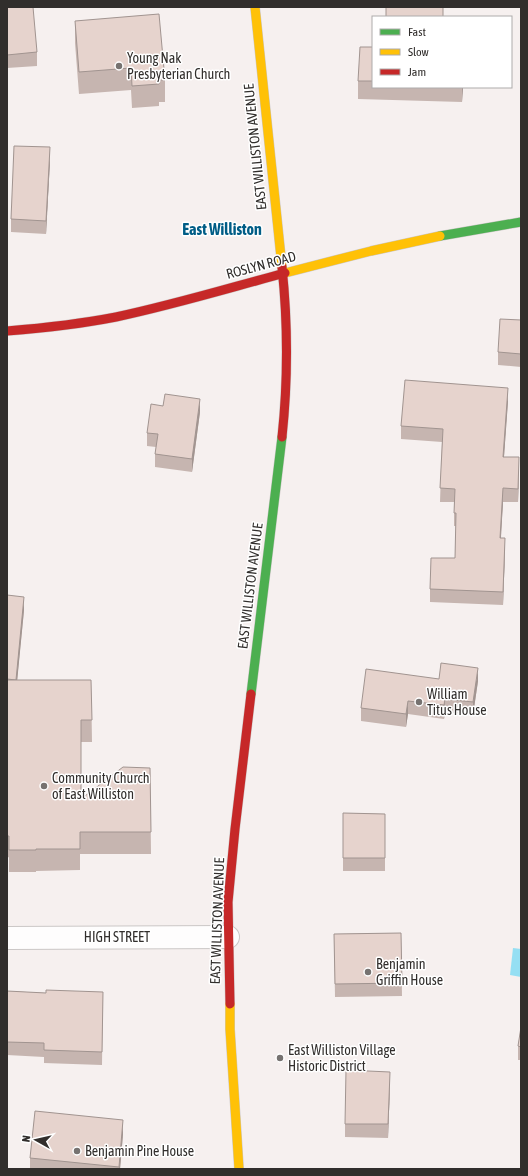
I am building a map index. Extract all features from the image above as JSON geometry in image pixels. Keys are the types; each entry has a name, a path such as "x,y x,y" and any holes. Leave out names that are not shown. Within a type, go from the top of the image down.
{"main road":[{"name":"EAST WILLISTON AVENUE","path":"238,1169 230,1029 228,902 231,865 272,521 285,395 288,336 255,7"},
{"name":"ROSLYN ROAD","path":"7,331 65,325 114,317 190,300 282,273 437,236 521,222"}],"street":[{"name":"HIGH STREET","path":"7,938 228,937"}],"water":[{"path":"513,948 521,949 521,977 510,975"}],"building":[{"path":"7,7 33,7 37,52 7,55"},
{"path":"386,7 443,7 443,16 386,16"},
{"name":"Young Nak Presbyterian Church","path":"159,14 165,80 159,80 159,84 132,86 131,68 79,72 75,21"},
{"path":"360,47 372,47 372,81 358,81"},
{"path":"14,146 50,147 46,221 11,219"},
{"path":"500,319 521,320 521,354 498,352"},
{"path":"405,380 508,388 503,457 519,457 518,489 503,488 500,538 505,538 503,592 430,589 431,558 455,558 455,489 440,488 443,429 401,426"},
{"path":"165,394 200,399 192,459 155,454 158,434 147,433 151,404 163,406"},
{"path":"7,595 24,597 16,680 7,679"},
{"name":"William Titus House","path":"441,663 478,668 473,702 445,699 444,705 408,701 406,714 361,708 366,669 439,679"},
{"name":"Community Church of East Williston","path":"7,680 91,680 92,720 81,720 81,799 123,767 150,768 151,832 80,832 80,849 9,850 9,836 7,836"},
{"path":"343,813 385,814 385,858 343,858"},
{"name":"Benjamin Griffin House","path":"401,933 402,983 335,984 334,934"},
{"path":"46,990 103,992 102,1052 44,1050 44,1043 7,1042 7,991 46,993"},
{"path":"521,1027 521,1047 518,1046"},
{"path":"346,1070 390,1072 388,1124 345,1124"},
{"name":"Benjamin Pine House","path":"35,1111 123,1120 119,1167 30,1158"}],"traffic: fast":[{"path":"440,236 521,222"},
{"path":"251,694 282,437"}],"traffic: slow":[{"path":"255,7 282,267"},
{"path":"285,273 371,251 440,236"},
{"path":"230,1004 230,1029 239,1169"}],"traffic: jam":[{"path":"282,267 286,352 282,437"},
{"path":"7,331 62,326 116,317 180,302 285,273"},
{"path":"230,1004 228,902 251,694"}],"place":[{"name":"Young Nak Presbyterian Church","path":"119,66"},
{"name":"William Titus House","path":"419,702"},
{"name":"Community Church of East Williston","path":"44,786"},
{"name":"Benjamin Griffin House","path":"368,972"},
{"name":"East Williston Village Historic District","path":"280,1058"},
{"name":"Benjamin Pine House","path":"77,1151"}],"district":[{"name":"East Williston","path":"222,229"}]}
